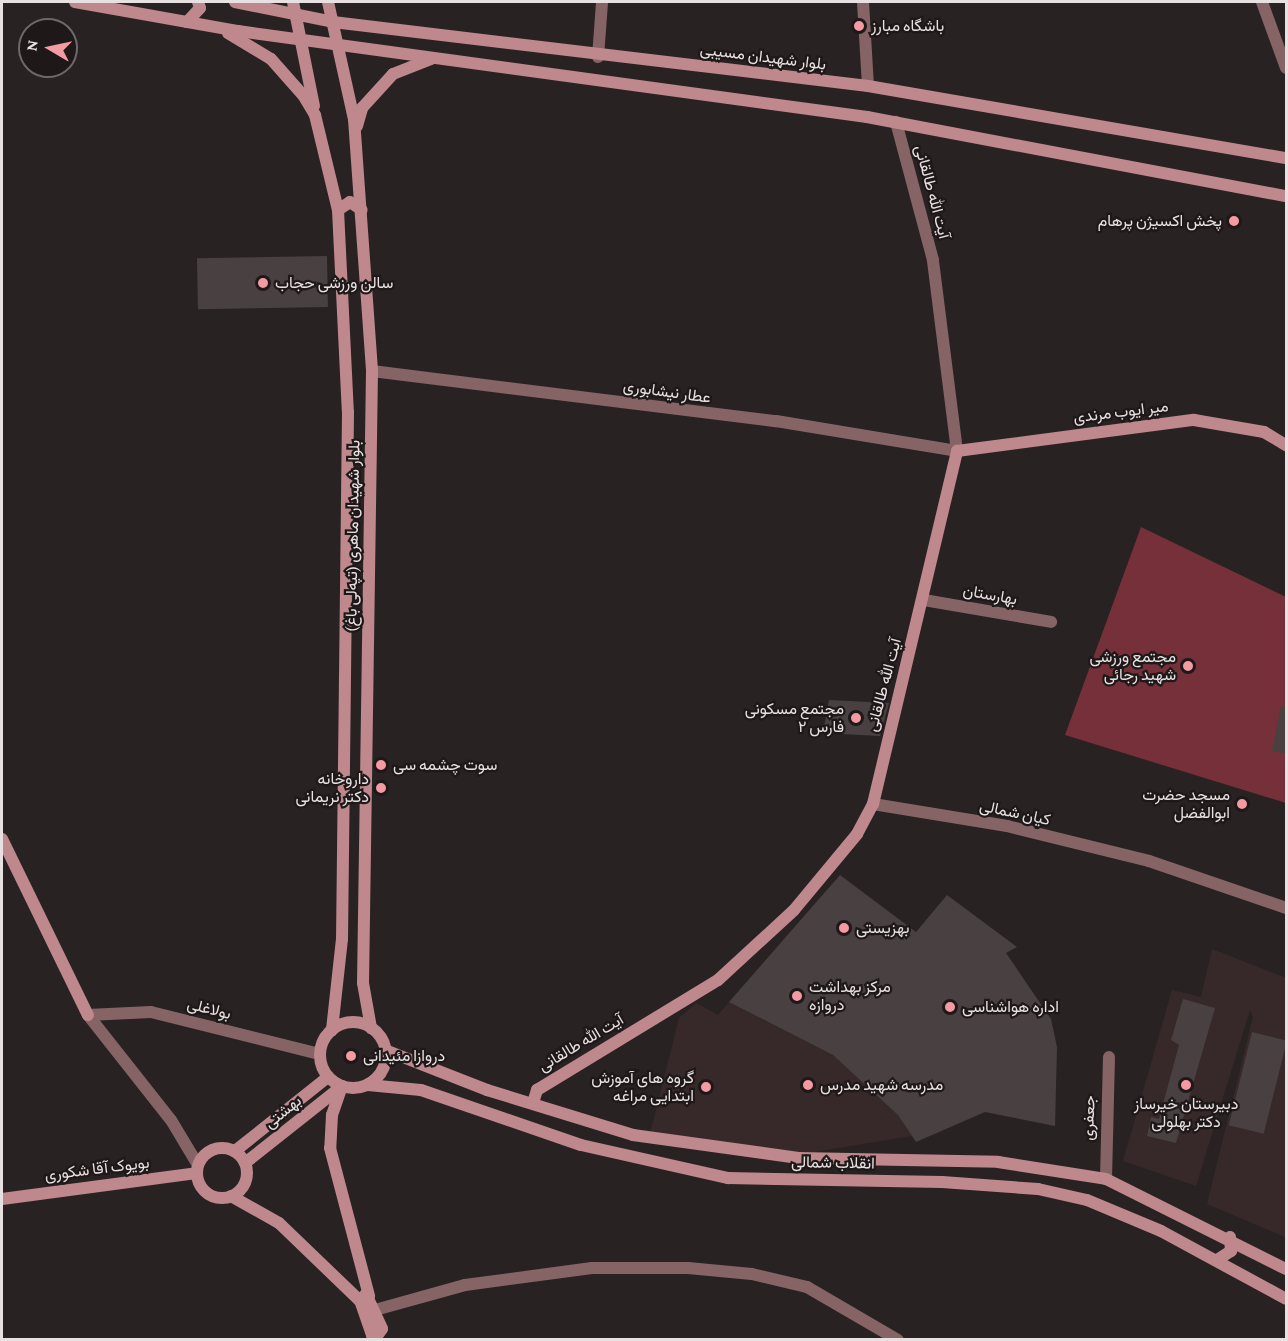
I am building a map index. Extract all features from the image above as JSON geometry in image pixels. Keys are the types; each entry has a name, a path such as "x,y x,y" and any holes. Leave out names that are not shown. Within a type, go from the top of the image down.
{"street":[{"path":"75,2 219,28 341,46 896,122 1287,196"},
{"path":"187,22 200,8 198,2"},
{"name":"بلوار شهیدان مسیبی","path":"235,2 333,22 598,57 868,86 1287,158"},
{"name":"بلوار شهیدان ماهری (تپه‌لی باغ)","path":"293,2 315,115 338,210 348,435 342,939 332,1030"},
{"name":"بلوار شهیدان ماهری (تپه‌لی باغ)","path":"328,2 341,46 356,134 372,371 363,971 371,1028"},
{"path":"598,57 602,2"},
{"path":"863,2 868,86"},
{"path":"1262,2 1287,68"},
{"name":"بلوار شهیدان ماهری (تپه‌لی باغ)","path":"219,28 272,59 315,115"},
{"path":"411,55 409,39 416,32"},
{"path":"356,134 362,108 393,74 432,59"},
{"name":"آیت الله طالقانی","path":"533,1103 537,1089 718,980 764,941 857,834 873,804 874,783 924,600 957,451 933,260 896,122"},
{"path":"338,210 350,202 362,210"},
{"name":"عطار نیشابوری","path":"372,371 776,421 957,451"},
{"name":"میر ایوب مرندی","path":"957,451 1194,420 1255,430 1287,445"},
{"name":"بهارستان","path":"924,600 1051,622"},
{"name":"کیان شمالی","path":"873,804 1006,826 1149,861 1287,908"},
{"path":"2,839 88,1015 171,1120 208,1194 231,1196 279,1223 375,1310 378,1336"},
{"name":"بولاغلی","path":"88,1015 151,1011 320,1053"},
{"path":"351,1022 371,1028 385,1050 382,1070 368,1085 342,1086 328,1077 320,1053 332,1030 351,1022"},
{"name":"انقلاب شمالی","path":"385,1050 533,1103 633,1135 733,1152 1022,1164 1106,1179 1230,1237 1287,1269"},
{"name":"جعفری","path":"1106,1179 1109,1057"},
{"name":"بهشتی","path":"235,1151 328,1077"},
{"name":"انقلاب شمالی","path":"368,1085 421,1090 581,1145 728,1178 1038,1189 1087,1200 1217,1260 1287,1299"},
{"path":"342,1086 332,1115 330,1148 364,1298 378,1336"},
{"name":"بهشتی","path":"245,1163 342,1086"},
{"path":"197,1169 213,1149 235,1151 245,1163 243,1186 231,1196"},
{"name":"بویوک آقا شکوری","path":"2,1199 197,1169"},
{"path":"1217,1260 1231,1251 1230,1237"},
{"path":"375,1310 465,1285 581,1269 688,1268 752,1274 807,1287 898,1340"}],"shaded area":[{"name":"مجتمع ورزشی شهید رجائی","path":"1141,527 1286,597 1286,803 1065,735"},
{"path":"1212,949 1286,978 1285,1237 1207,1204 1253,1017 1250,1010 1196,1186 1123,1161 1172,990 1201,997"},
{"path":"729,1002 833,1055 898,1115 912,1136 801,1154 649,1138 679,1018 696,1003 718,1015"}],"building":[{"name":"سالن ورزشی حجاب","path":"327,256 328,307 198,309 197,258"},
{"name":"مجتمع مسکونی فارس ۲","path":"829,700 889,703 880,736 823,733"},
{"path":"1281,706 1287,706 1287,754 1272,751"},
{"name":"اداره هواشناسی","path":"840,875 916,932 947,895 1017,947 1006,953 1051,1019 1057,1047 1055,1126 985,1112 916,1142 898,1115 833,1055 729,1002"},
{"path":"1183,999 1215,1008 1176,1143 1147,1136 1151,1117 1159,1119 1179,1045 1171,1040"},
{"path":"1252,1032 1286,1040 1264,1134 1229,1125"}],"place":[{"name":"باشگاه مبارز","path":"859,26"},
{"name":"پخش اکسیژن پرهام","path":"1234,221"},
{"name":"سالن ورزشی حجاب","path":"263,283"},
{"name":"مجتمع ورزشی شهید رجائی","path":"1188,666"},
{"name":"مجتمع مسکونی فارس ۲","path":"856,718"},
{"name":"سوت چشمه سی","path":"381,765"},
{"name":"داروخانه دكتر نریمانی","path":"381,788"},
{"name":"مسجد حضرت ابوالفضل","path":"1242,804"},
{"name":"بهزیستی","path":"844,928"},
{"name":"مرکز بهداشت دروازه","path":"797,996"},
{"name":"اداره هواشناسی","path":"950,1007"},
{"name":"دروازا مئیدانی","path":"351,1056"},
{"name":"مدرسه شهید مدرس","path":"808,1085"},
{"name":"دبیرستان خیرساز دکتر بهلولی","path":"1186,1085"},
{"name":"گروه های آموزش ابتدایی مراغه","path":"706,1087"}]}
